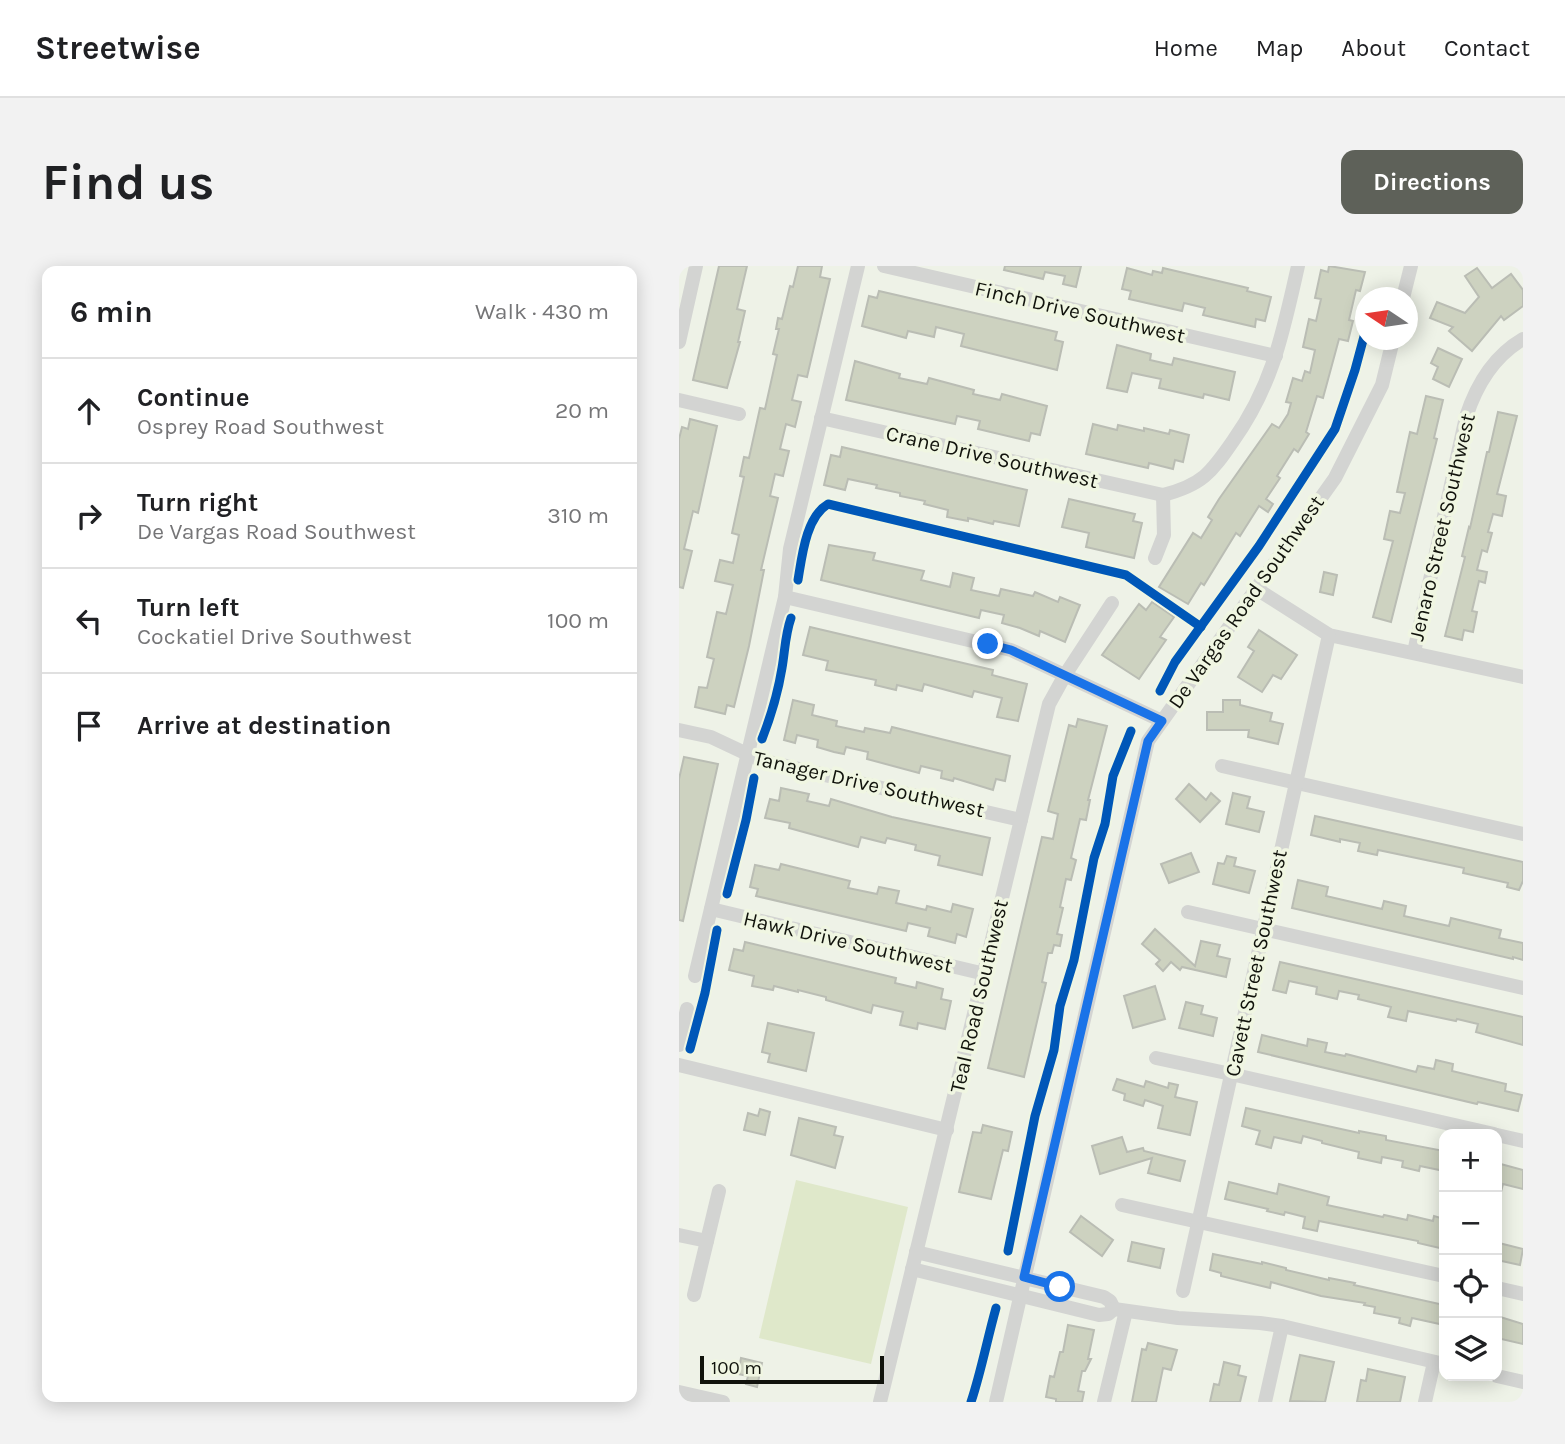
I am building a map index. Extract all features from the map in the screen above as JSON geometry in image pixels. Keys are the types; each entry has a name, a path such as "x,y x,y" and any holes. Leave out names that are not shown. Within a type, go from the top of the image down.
{"street":[{"path":"679,342 696,266"},
{"path":"695,976 785,597 790,549 858,266"},
{"name":"Finch Drive Southwest","path":"884,266 1276,356"},
{"path":"1155,558 1164,535 1163,495 1187,488 1211,473 1251,416 1265,388 1276,356 1298,266"},
{"path":"1406,287 1411,266"},
{"name":"Jenaro Street Southwest","path":"1414,652 1466,416 1473,395 1490,367 1523,339"},
{"name":"De Vargas Road Southwest","path":"996,1402 1148,741 1335,478 1382,385 1391,350"},
{"path":"679,400 739,414"},
{"name":"Crane Drive Southwest","path":"821,418 1163,495"},
{"path":"1255,588 1329,635 1523,677"},
{"path":"785,597 1011,650 1162,721"},
{"name":"Teal Road Southwest","path":"880,1402 1049,704 1112,603"},
{"name":"Cavett Street Southwest","path":"1183,1290 1329,635"},
{"name":"Tanager Drive Southwest","path":"679,730 711,737 747,755 1021,820"},
{"path":"1222,766 1523,834"},
{"name":"Hawk Drive Southwest","path":"711,909 985,974"},
{"path":"1188,912 1523,988"},
{"path":"679,1045 687,1009"},
{"path":"1156,1059 1469,1129"},
{"path":"679,1065 947,1129"},
{"path":"1502,1136 1523,1141"},
{"path":"694,1295 719,1191"},
{"path":"1122,1205 1439,1275"},
{"path":"679,1235 707,1241"},
{"path":"916,1252 1104,1297 1120,1310"},
{"path":"912,1269 1099,1315 1120,1310 1178,1318 1282,1326 1439,1363 1425,1402"},
{"path":"1502,1289 1523,1294"},
{"path":"1104,1402 1120,1310"},
{"path":"1265,1402 1282,1326"},
{"path":"1502,1377 1523,1382"},
{"path":"679,1392 723,1402"}],"green space":[{"path":"796,1180 908,1207 871,1364 759,1338"}],"building":[{"path":"719,266 747,266 737,309 745,311 740,342 727,388 693,380"},
{"path":"798,266 822,266 820,277 830,279 807,377 798,375 792,400 801,402 795,427 786,424 780,449 789,451 783,476 775,474 770,496 778,498 761,570 764,570 749,646 734,707 727,705 725,714 695,707 699,687 707,688 714,659 707,657 717,612 726,614 733,585 715,581 720,560 733,563 739,535 732,533 744,477 740,476 744,457 749,458 760,408 765,409 777,355 773,354 779,329 776,329 778,318 782,319"},
{"path":"1005,266 1081,266 1076,287 1063,284 1065,276 1045,272 1043,279 1004,270"},
{"path":"1329,266 1365,272 1361,287 1355,287 1349,320 1353,321 1348,341 1339,339 1323,398 1317,396 1306,432 1309,434 1298,452 1294,449 1277,476 1280,478 1266,499 1273,504 1268,512 1259,506 1240,536 1236,533 1204,585 1201,583 1188,604 1159,587 1193,533 1201,538 1212,520 1208,517 1219,499 1272,424 1279,428 1288,414 1291,403 1286,402 1293,378 1302,381 1305,371 1310,373 1315,350 1303,347 1309,319 1316,321 1321,299 1315,298 1321,270 1328,272"},
{"path":"1127,268 1152,275 1153,271 1162,273 1163,268 1248,288 1247,291 1271,297 1265,321 1256,319 1255,327 1203,315 1205,308 1184,303 1182,311 1129,299 1131,291 1122,289"},
{"path":"1477,268 1492,288 1511,274 1523,290 1523,306 1504,320 1501,316 1472,351 1449,331 1453,327 1430,318 1437,302 1465,313 1479,297 1465,276"},
{"path":"879,291 1057,332 1055,340 1063,342 1057,370 961,346 964,334 936,327 934,337 908,331 906,338 862,326 869,296 877,298"},
{"path":"1117,345 1151,354 1150,360 1172,365 1174,358 1235,372 1229,400 1204,394 1203,398 1159,388 1161,379 1132,373 1127,392 1107,388"},
{"path":"1438,348 1462,359 1449,387 1433,379 1438,367 1431,363"},
{"path":"855,361 900,374 899,378 927,384 929,378 974,390 973,394 1000,400 1002,394 1047,406 1040,435 1031,433 1029,441 978,429 980,421 957,416 955,424 846,400"},
{"path":"1426,396 1443,400 1434,438 1437,439 1391,622 1373,617 1393,541 1384,539 1390,511 1400,513 1405,493 1397,492 1410,432 1417,434"},
{"path":"1498,412 1517,416 1497,494 1506,496 1502,516 1493,514 1488,532 1492,533 1487,552 1482,550 1477,570 1487,572 1485,583 1479,581 1472,611 1477,612 1473,632 1464,630 1462,640 1445,636"},
{"path":"690,419 717,426 698,513 693,511 684,549 692,551 683,588 679,587 679,439 682,427 688,429"},
{"path":"1093,424 1117,430 1118,425 1144,431 1144,428 1169,434 1170,430 1189,435 1183,462 1175,460 1173,469 1149,463 1148,468 1086,454"},
{"path":"842,447 1027,490 1019,526 947,517 948,510 924,504 925,501 900,496 900,493 876,488 877,485 848,479 845,490 824,485 831,455 840,457"},
{"path":"1069,499 1135,514 1133,521 1142,523 1134,558 1086,547 1089,533 1062,527"},
{"path":"829,545 875,553 873,560 924,571 921,580 950,587 953,573 974,578 971,590 999,596 1001,589 1033,596 1035,592 1058,602 1060,597 1080,605 1065,642 1040,631 1039,636 1002,623 1004,615 981,610 979,618 821,580"},
{"path":"1324,572 1337,575 1333,595 1320,592"},
{"path":"1152,602 1174,617 1160,637 1166,640 1139,679 1102,655 1139,604 1146,610"},
{"path":"810,627 993,670 992,675 1027,684 1018,721 997,717 1002,698 974,691 972,697 924,684 922,691 897,685 896,690 875,685 876,680 826,670 828,661 803,655"},
{"path":"1259,630 1297,655 1281,679 1273,675 1262,692 1238,677 1254,651 1248,647"},
{"path":"793,700 814,705 812,715 837,721 836,726 864,732 865,728 890,733 892,727 1010,756 1005,781 996,779 993,790 954,778 953,781 941,778 942,771 921,766 919,773 867,759 868,752 846,747 844,754 834,752 817,747 818,740 797,735 795,743 784,740"},
{"path":"1223,700 1240,700 1240,705 1272,713 1270,721 1283,724 1278,744 1248,737 1249,730 1207,730 1207,712 1223,712"},
{"path":"1078,719 1107,726 1088,800 1086,820 1080,819 1071,858 1076,860 1071,880 1066,879 1060,907 1063,908 1057,934 1062,935 1060,946 1054,945 1052,953 1048,953 1042,982 1046,983 1024,1077 988,1068 1042,837 1053,839 1058,814 1048,811 1069,725 1076,727"},
{"path":"684,757 718,764 683,921 679,920 679,779"},
{"path":"1189,784 1206,800 1211,793 1220,801 1200,822 1176,799"},
{"path":"781,788 809,794 807,801 829,806 831,799 892,817 990,838 982,875 938,865 940,856 915,850 916,845 887,838 885,843 861,837 858,847 789,828 790,823 765,818 770,799 779,801"},
{"path":"1233,793 1250,797 1247,808 1264,812 1259,832 1226,824"},
{"path":"1315,816 1523,862 1523,881 1519,890 1507,887 1508,883 1463,873 1464,868 1378,850 1377,855 1358,851 1360,843 1340,839 1340,842 1311,835"},
{"path":"1191,853 1199,872 1169,883 1161,864"},
{"path":"1227,856 1236,858 1234,866 1255,871 1249,893 1213,884 1218,863 1224,864"},
{"path":"781,864 850,881 848,888 877,894 879,887 899,891 896,903 951,912 953,904 973,909 966,937 957,934 955,943 928,936 930,928 908,923 906,931 756,896 758,889 750,887 755,865 779,870"},
{"path":"1298,880 1328,887 1326,896 1382,909 1384,901 1406,906 1404,916 1449,926 1451,918 1501,930 1499,938 1523,943 1523,960 1292,908"},
{"path":"1155,929 1195,966 1201,941 1220,945 1217,956 1230,959 1226,977 1182,967 1180,970 1171,962 1163,971 1156,964 1160,960 1142,944"},
{"path":"745,942 896,978 895,983 916,988 917,982 943,989 941,999 951,1001 945,1029 918,1023 917,1029 900,1025 903,1012 873,1005 871,1013 798,990 774,986 773,990 752,986 754,976 729,970 734,949 743,951"},
{"path":"1280,962 1523,1017 1523,1045 1476,1032 1478,1024 1457,1019 1456,1021 1408,1011 1406,1021 1388,1017 1391,1007 1358,999 1359,995 1339,991 1337,999 1316,994 1317,987 1289,981 1286,993 1273,990"},
{"path":"1155,986 1165,1019 1133,1028 1124,996"},
{"path":"1186,1002 1203,1006 1201,1014 1217,1018 1213,1036 1179,1028"},
{"path":"768,1023 814,1033 806,1071 768,1062 770,1054 762,1052"},
{"path":"1262,1035 1307,1046 1308,1039 1327,1043 1325,1052 1346,1054 1416,1072 1418,1066 1434,1069 1436,1060 1453,1064 1452,1071 1506,1084 1505,1091 1522,1095 1518,1111 1478,1102 1477,1104 1258,1052"},
{"path":"1117,1079 1144,1087 1146,1081 1168,1088 1169,1083 1178,1085 1175,1097 1197,1102 1190,1135 1158,1128 1163,1106 1145,1100 1143,1106 1124,1100 1125,1094 1113,1090"},
{"path":"1246,1108 1359,1133 1386,1136 1386,1140 1439,1150 1439,1170 1420,1166 1419,1171 1402,1167 1403,1161 1382,1157 1381,1163 1358,1158 1359,1152 1303,1136 1301,1143 1274,1137 1271,1148 1256,1144 1260,1131 1242,1126"},
{"path":"760,1109 770,1112 765,1135 744,1130 748,1113 758,1116"},
{"path":"799,1118 836,1127 834,1135 843,1137 835,1168 791,1155"},
{"path":"983,1125 1012,1132 1008,1151 1003,1150 991,1199 959,1192 973,1132 981,1133"},
{"path":"1122,1137 1127,1152 1143,1148 1144,1151 1185,1161 1180,1181 1148,1173 1152,1158 1100,1174 1092,1146"},
{"path":"1502,1164 1523,1170 1523,1189 1503,1184 1502,1188"},
{"path":"1229,1182 1277,1194 1279,1184 1329,1197 1327,1205 1383,1217 1384,1215 1407,1220 1408,1215 1433,1221 1434,1216 1439,1218 1439,1248 1319,1221 1317,1231 1303,1228 1305,1217 1285,1212 1284,1215 1225,1199"},
{"path":"1081,1216 1113,1240 1102,1256 1070,1232"},
{"path":"1132,1242 1164,1249 1160,1268 1128,1261"},
{"path":"1502,1244 1523,1249 1520,1265 1502,1261"},
{"path":"1213,1254 1262,1262 1329,1280 1355,1283 1354,1285 1439,1304 1439,1324 1412,1318 1410,1326 1399,1323 1400,1318 1374,1313 1375,1307 1364,1305 1365,1303 1321,1296 1271,1282 1270,1288 1221,1276 1221,1273 1210,1270"},
{"path":"1502,1318 1523,1324 1523,1344 1502,1339"},
{"path":"1068,1325 1094,1330 1088,1359 1091,1359 1085,1371 1082,1371 1078,1391 1084,1392 1082,1402 1056,1402 1056,1399 1046,1397 1050,1376 1054,1377 1060,1352 1063,1352"},
{"path":"1148,1343 1177,1350 1171,1370 1163,1368 1156,1402 1132,1402 1142,1349 1146,1350"},
{"path":"1300,1355 1334,1362 1325,1402 1290,1401"},
{"path":"741,1358 762,1363 757,1387 746,1384 748,1376 738,1374"},
{"path":"1224,1362 1240,1366 1238,1375 1246,1377 1240,1402 1210,1402 1214,1384 1219,1385"},
{"path":"1368,1369 1405,1377 1400,1402 1357,1402 1361,1380 1366,1381"}],"cycle path":[{"path":"1160,691 1175,662 1259,546 1335,429 1360,350"},
{"path":"798,580 810,527 828,504 1126,575 1201,627"},
{"path":"762,739 778,686 791,618"},
{"path":"1008,1251 1035,1116 1054,1050 1060,1006 1074,960 1094,858 1105,824 1113,776 1131,731"},
{"path":"727,894 754,778"},
{"path":"690,1049 705,993 717,930"},
{"path":"971,1402 996,1308"}],"route":[{"path":"988,644 1011,650 1162,721 1148,741 1024,1277 1060,1287"}]}
